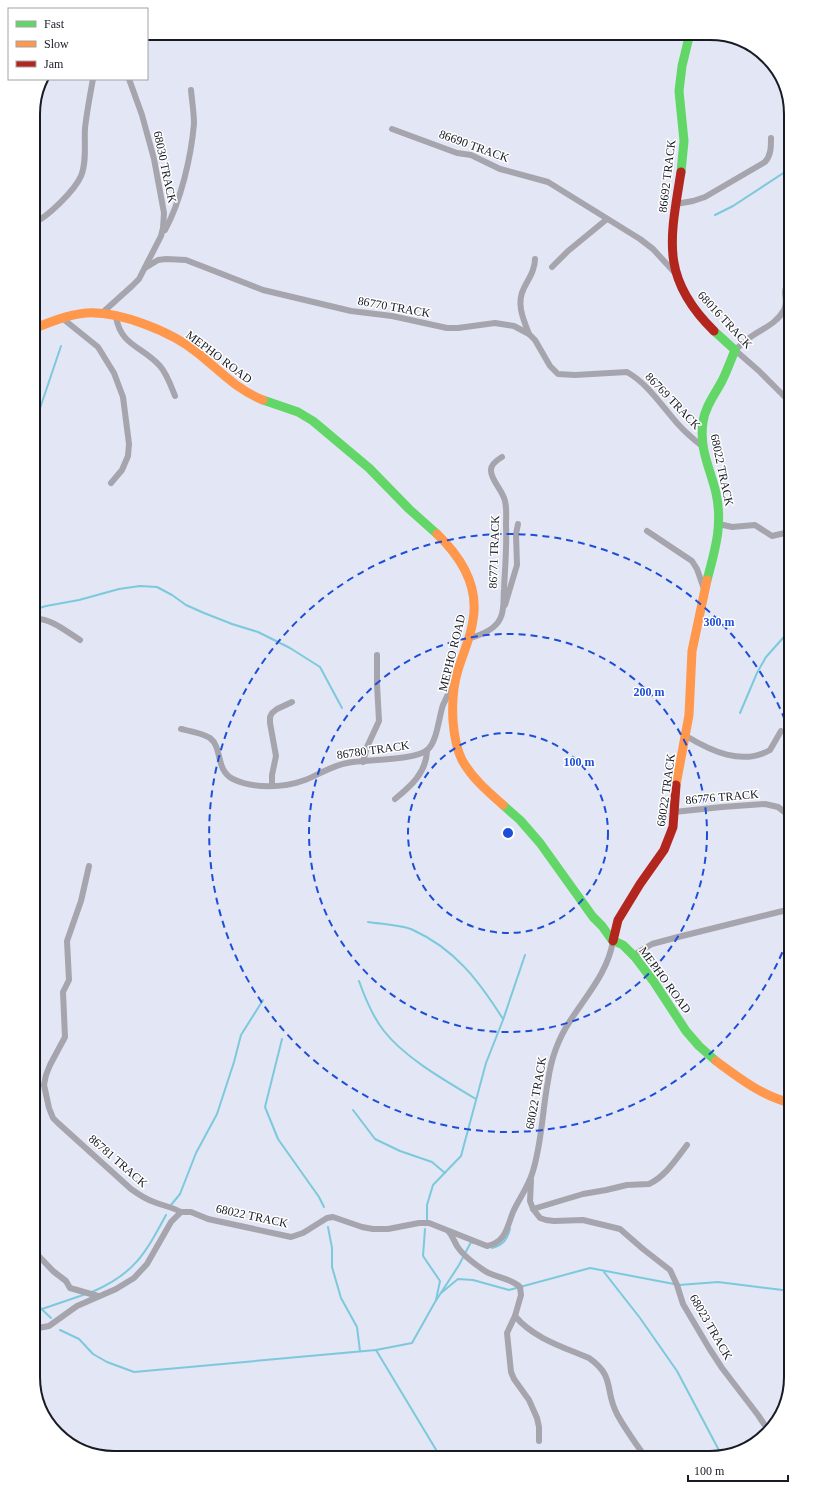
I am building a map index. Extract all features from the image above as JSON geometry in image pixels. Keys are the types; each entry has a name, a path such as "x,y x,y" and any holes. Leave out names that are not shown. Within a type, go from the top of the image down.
{"street":[{"name":"86692 TRACK","path":"676,274 673,236 684,149 684,130 679,91 681,70 688,40"},
{"path":"40,220 53,210 80,178 83,169 86,119 93,80"},
{"name":"68030 TRACK","path":"102,313 139,279 161,236 164,220 158,182 142,115 129,80"},
{"path":"161,236 173,214 184,182 194,124 191,90"},
{"name":"86690 TRACK","path":"392,129 457,153 471,155 500,169 548,182"},
{"path":"676,204 705,197 764,162 769,157 771,138"},
{"name":"68016 TRACK","path":"548,182 573,196 646,244 676,274 679,283 691,303 735,350 784,396"},
{"path":"552,267 568,251 607,219"},
{"path":"529,334 521,312 521,297 530,278 535,264 535,259"},
{"name":"86770 TRACK","path":"145,268 158,260 186,260 263,290 351,311 392,316 447,328 495,323 506,324 522,329 529,334 541,349 550,366 558,374 575,375 626,372"},
{"path":"735,350 752,336 776,321 784,308"},
{"name":"MEPHO ROAD","path":"40,326 83,312 102,313 127,319 172,337 192,348 240,389 254,397 294,410 317,424 373,472 408,508 445,542 458,557 466,570 475,601 475,612 470,638 453,693 453,723 456,745 461,760 483,786 533,834 547,851 584,905 605,929 613,941 623,945 655,984 689,1035 699,1046 711,1057 750,1086 779,1101 784,1102"},
{"path":"116,317 118,327 126,339 152,358 167,376 175,396"},
{"path":"62,318 98,347 114,373 123,398 129,444 128,456 122,470 111,483"},
{"name":"68022 TRACK","path":"181,1212 191,1212 208,1219 291,1237 303,1233 327,1218 333,1217 362,1227 373,1229 388,1229 419,1223 429,1223 487,1246 499,1241 505,1235 512,1214 531,1176 539,1144 544,1102 553,1057 560,1039 605,967 612,949 618,920 668,841 673,827 677,777 686,736 690,697 692,651 719,524 716,494 702,446 702,431 708,405 722,380 735,350"},
{"name":"86769 TRACK","path":"626,372 644,385 684,431 702,446"},
{"name":"86771 TRACK","path":"502,457 493,464 491,472 503,495 506,508 507,548 503,613"},
{"path":"470,638 479,636 497,624 503,613 517,565 516,534 518,524"},
{"path":"719,524 732,527 754,525 772,536 784,533"},
{"path":"647,531 692,561 697,569 704,591"},
{"path":"40,620 56,625 80,640"},
{"path":"363,762 367,747 379,721 377,655"},
{"name":"86780 TRACK","path":"181,729 212,739 223,770 233,779 252,785 291,783 304,780 336,765 349,762 363,762 412,756 427,751 433,742 446,698 456,681"},
{"path":"272,785 272,775 276,756 270,717 277,709 292,702"},
{"path":"686,736 718,753 743,757 756,755 770,750 782,731"},
{"path":"395,799 420,775 424,766 427,751"},
{"name":"86776 TRACK","path":"674,812 766,804 778,807 784,812"},
{"name":"86781 TRACK","path":"89,866 81,901 67,941 69,980 63,992 65,1037 46,1075 44,1085 47,1102 54,1118 66,1131 131,1188 152,1202 170,1206 181,1212"},
{"path":"632,956 652,944 678,936 784,912"},
{"path":"531,1176 530,1200 532,1209 583,1194 620,1186 649,1184 666,1171 687,1145"},
{"name":"68023 TRACK","path":"532,1209 540,1218 546,1220 584,1220 620,1229 643,1249 664,1264 670,1270 683,1304 708,1348 766,1426"},
{"path":"40,1328 49,1326 77,1306 125,1284 141,1271 155,1252 171,1222 181,1212"},
{"path":"448,1231 454,1237 456,1246 479,1267 513,1282 520,1287 521,1295 515,1316 507,1334 511,1372 514,1380 529,1400 537,1418 539,1427 539,1441"},
{"path":"40,1257 53,1271 66,1281 70,1288 99,1296"},
{"path":"515,1316 528,1330 588,1358 595,1363 608,1380 611,1400 617,1414 641,1451"}],"waterway":[{"path":"715,215 733,206 784,173"},
{"path":"40,408 61,346"},
{"path":"40,608 79,600 119,589 140,586 157,587 186,605 232,624 258,632 290,648 320,667 342,708"},
{"path":"740,713 757,673 766,657 784,637"},
{"path":"368,922 408,928 428,938 454,956 475,979 503,1019"},
{"path":"427,1220 427,1205 433,1185 461,1156 486,1063 503,1020 525,955"},
{"path":"359,981 372,1013 393,1041 414,1060 476,1099"},
{"path":"171,1205 180,1194 196,1153 217,1114 241,1035 263,1000"},
{"path":"282,1039 265,1107 278,1139 319,1197 324,1207"},
{"path":"353,1110 375,1139 400,1151 432,1162 445,1173"},
{"path":"92,1292 118,1278 137,1261 166,1215"},
{"path":"328,1227 332,1248 332,1267 341,1298 357,1327 360,1351"},
{"path":"425,1229 423,1256 440,1281 436,1300"},
{"path":"492,1248 504,1242 510,1229"},
{"path":"376,1350 412,1343 435,1302 459,1265 471,1242 473,1243"},
{"path":"441,1293 458,1279 473,1280 509,1290 590,1268 674,1284"},
{"path":"604,1272 640,1318 677,1371 719,1450"},
{"path":"679,1285 718,1282 784,1290"},
{"path":"42,1309 86,1294"},
{"path":"40,1308 51,1318"},
{"path":"60,1330 79,1339 93,1354 107,1362 134,1372 376,1350 437,1451"}],"traffic: fast":[{"path":"681,172 684,141 679,91 682,66 688,40"},
{"path":"707,580 717,537 719,516 716,493 702,441 703,422 708,406 722,381 735,350 714,331"},
{"path":"263,400 298,412 313,421 369,468 409,509 437,534"},
{"path":"503,805 520,820 540,843 593,917 602,926 612,940 623,945 635,957 654,982 686,1031 699,1046 716,1061"}],"traffic: slow":[{"path":"40,326 65,317 86,313 114,315 146,324 188,346 237,386 263,400"},
{"path":"437,534 461,562 471,584 473,595 474,607 472,626 456,676 453,695 453,721 457,746 462,760 470,773 503,805"},
{"path":"676,785 689,715 692,651 707,580"},
{"path":"716,1061 742,1080 770,1096 784,1101"}],"traffic: jam":[{"path":"681,172 672,238 673,257 677,275 685,293 697,312 714,331"},
{"path":"613,941 618,920 640,884 664,850 673,827 676,785"}]}
